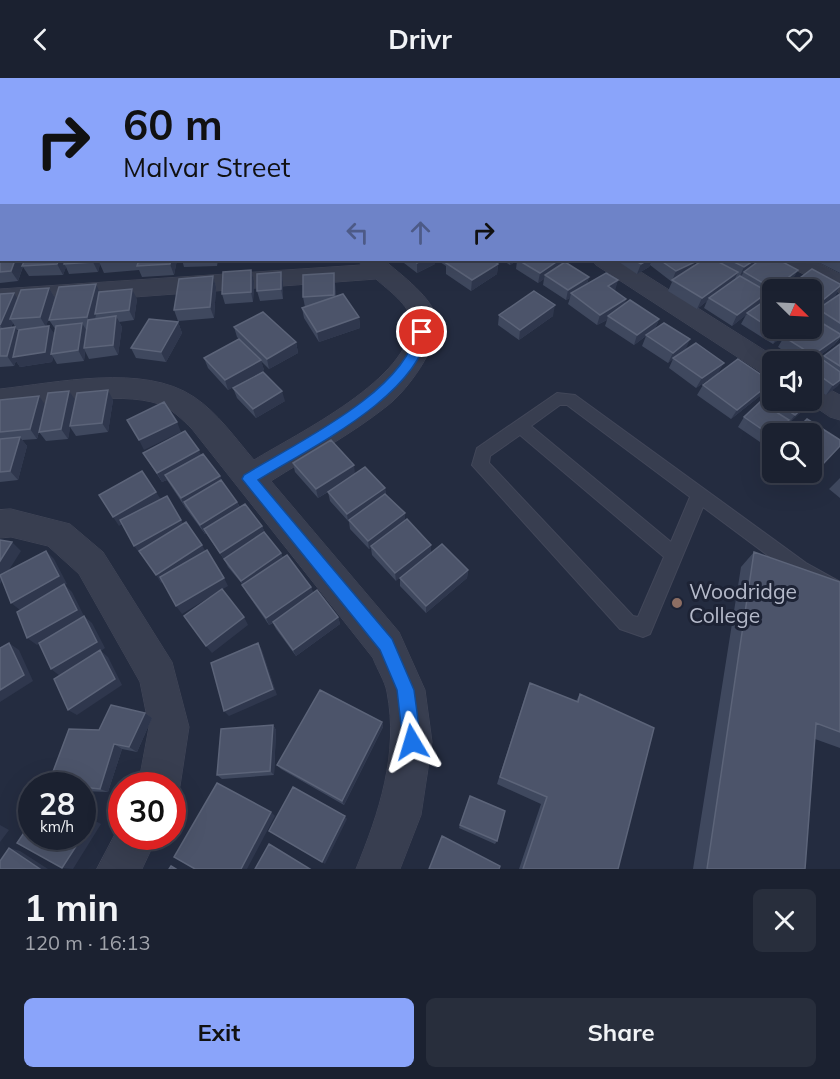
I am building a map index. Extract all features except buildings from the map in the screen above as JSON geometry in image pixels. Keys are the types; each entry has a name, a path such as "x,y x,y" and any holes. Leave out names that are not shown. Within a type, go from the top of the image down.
{"street":[{"path":"607,261 762,360"},
{"path":"797,261 840,285"},
{"path":"0,298 376,265 413,299 424,320 420,344 402,372 378,398 249,479"},
{"path":"0,400 117,390 165,395 203,421 386,645 406,690 412,742 399,815 378,869"},
{"path":"822,398 840,410"},
{"path":"0,524 11,523 57,534 91,562 158,676 169,727 161,772"},
{"path":"118,869 128,850"}],"lane":[{"path":"699,496 643,628 627,623 480,465 483,453 557,399 570,399 800,569 840,592"},
{"path":"520,426 674,555"}],"place":[{"name":"Woodridge College","path":"677,603"}],"route":[{"path":"412,742 406,690 386,645 249,479 378,398 402,372 420,344 422,332"}]}
